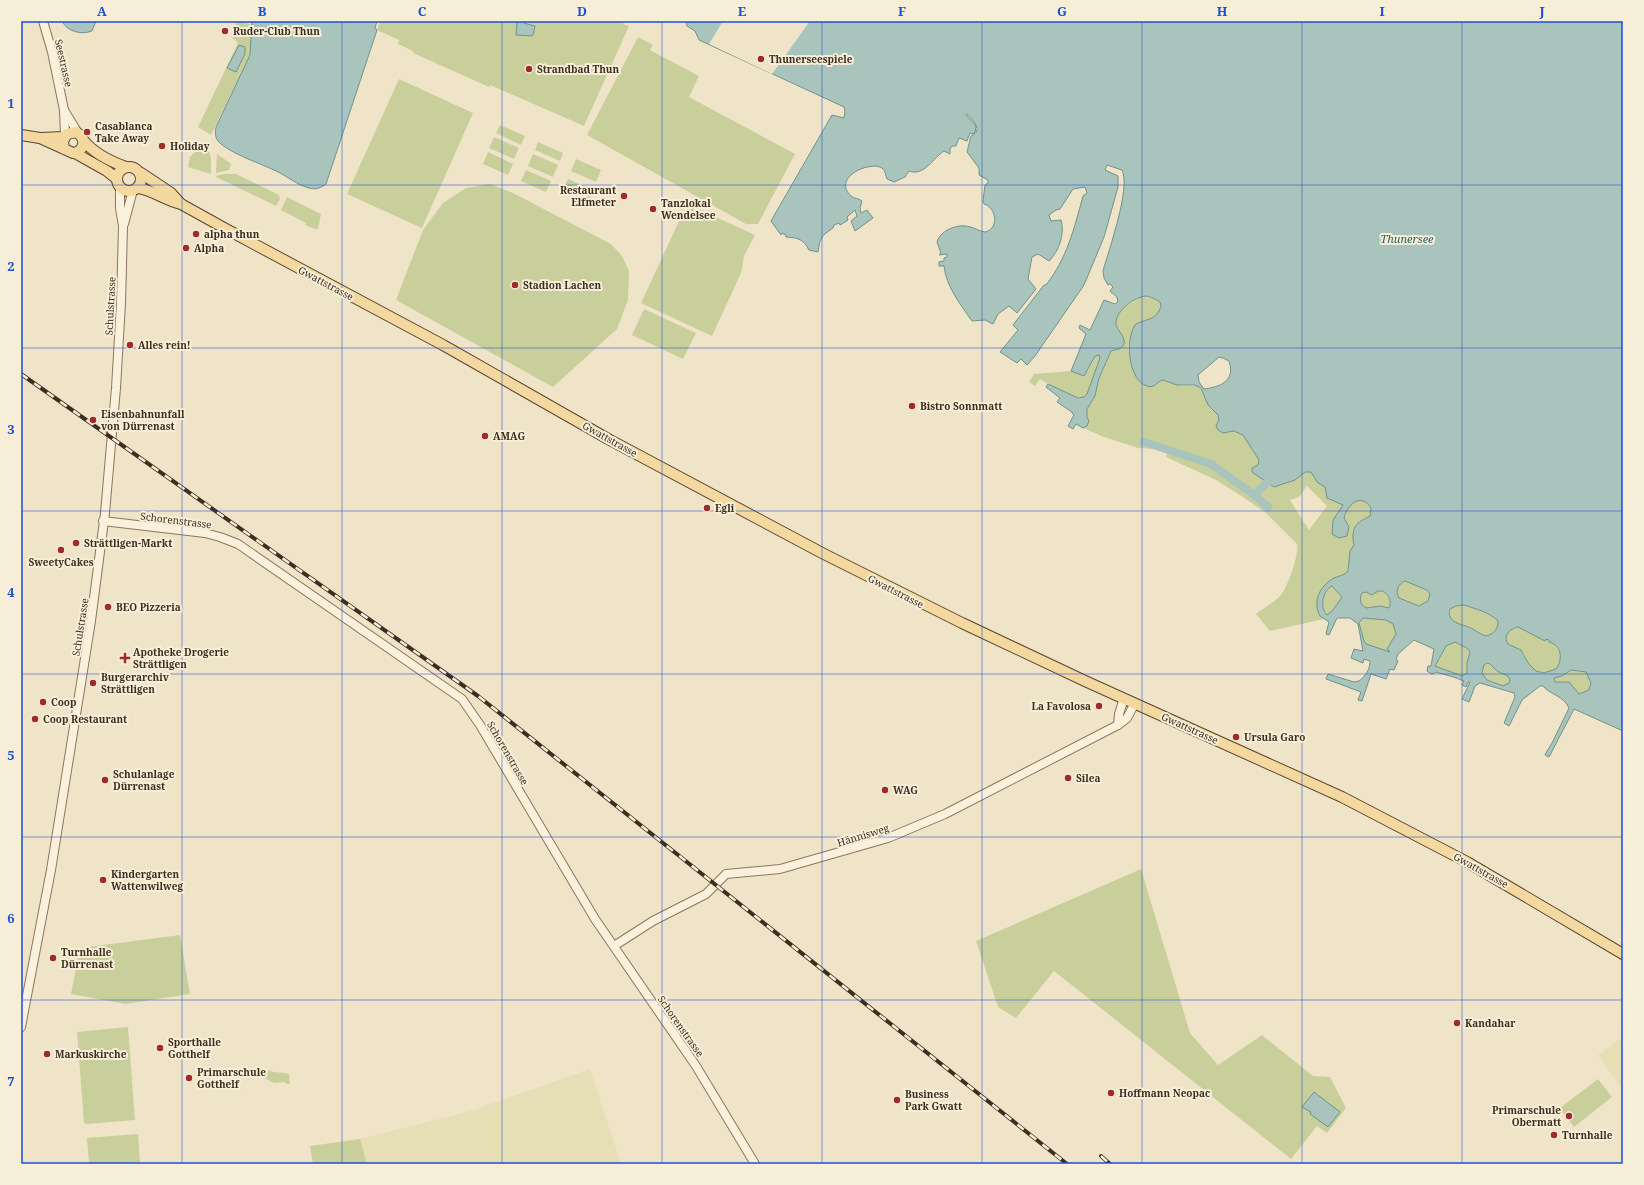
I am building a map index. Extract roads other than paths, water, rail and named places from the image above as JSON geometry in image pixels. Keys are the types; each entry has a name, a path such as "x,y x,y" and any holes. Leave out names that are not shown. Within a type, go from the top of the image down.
{"main road":[{"path":"21,135 40,138 65,136 72,132 81,137 102,155 126,167 135,168 141,174 141,182 135,189 126,190 107,170 76,153 70,153 40,138"},
{"path":"64,149 63,143 65,136"},
{"path":"76,153 81,150 81,137"},
{"path":"119,183 119,172 126,167"},
{"name":"Gwattstrasse","path":"141,174 171,193 181,204"},
{"name":"Gwattstrasse","path":"135,189 146,190 169,201 181,204 450,349 623,447 873,580 962,624 1288,772 1402,827 1525,895 1623,954"}],"street":[{"name":"Seestrasse","path":"43,21 52,52 64,110 65,136"},
{"name":"Seestrasse","path":"64,110 81,137"},
{"name":"Schulstrasse","path":"21,1027 51,870 91,621 103,521 116,388 121,302 123,226 120,208 119,183"},
{"name":"Schulstrasse","path":"123,226 135,189"},
{"name":"Schorenstrasse","path":"103,521 203,533 220,537 238,544 459,696 468,706 480,725 581,896 696,1066 755,1164"},
{"path":"1118,725 1119,714 1124,698"},
{"name":"Hännisweg","path":"614,946 653,921 706,894 726,874 785,868 888,838 945,814 1118,725 1127,718 1135,703"}],"water":[{"path":"62,21 96,21 92,31 84,33 75,32 67,28"},
{"path":"252,21 377,21 375,28 377,30 326,184 320,188 311,189 300,185 276,171 230,150 217,139 215,133 216,127 250,55"},
{"path":"517,21 522,21 535,26 533,35 516,35"},
{"name":"Thunersee","path":"686,21 1623,21 1623,731 1574,709 1549,757 1545,755 1569,708 1564,701 1543,686 1540,686 1522,700 1509,726 1504,723 1515,697 1514,693 1480,683 1475,686 1469,702 1462,699 1470,682 1468,682 1466,687 1462,685 1464,681 1436,672 1432,674 1427,671 1428,666 1431,666 1434,649 1414,640 1398,654 1396,660 1398,661 1394,670 1390,669 1386,679 1371,674 1362,701 1358,700 1361,692 1326,679 1328,674 1354,682 1359,681 1366,675 1369,667 1370,661 1364,659 1363,663 1351,658 1354,649 1363,651 1358,624 1350,618 1337,618 1329,635 1326,634 1329,622 1320,616 1317,599 1321,590 1329,581 1348,571 1350,551 1354,545 1354,529 1358,523 1370,516 1371,508 1363,501 1355,502 1351,505 1344,518 1349,527 1347,536 1339,538 1332,534 1333,520 1343,505 1327,498 1325,487 1317,482 1311,472 1305,472 1295,480 1274,487 1252,472 1252,468 1258,465 1259,460 1243,435 1234,431 1223,433 1218,430 1216,426 1219,420 1218,415 1208,405 1201,388 1195,385 1177,385 1163,380 1150,387 1141,382 1132,368 1129,349 1130,340 1135,325 1150,319 1159,311 1161,306 1160,302 1151,297 1141,297 1132,301 1117,317 1116,324 1123,338 1124,344 1120,348 1111,351 1099,378 1095,396 1087,409 1087,417 1089,421 1087,426 1083,428 1076,424 1073,429 1068,426 1074,415 1057,402 1060,398 1046,387 1048,384 1078,398 1084,397 1087,394 1100,358 1099,355 1095,356 1084,376 1071,371 1086,334 1079,328 1080,325 1090,330 1104,300 1115,304 1118,302 1117,297 1110,291 1113,287 1110,284 1108,285 1104,278 1103,271 1122,204 1124,179 1122,170 1107,165 1105,170 1118,176 1118,187 1104,237 1084,285 1035,356 1027,365 1021,359 1017,363 1000,352 1018,330 1013,325 1044,285 1046,285 1065,254 1083,196 1087,193 1085,187 1073,189 1060,209 1049,215 1051,221 1061,220 1062,236 1056,252 1049,261 1038,254 1032,257 1028,279 1036,289 1017,313 1009,306 998,314 993,324 985,320 972,321 951,288 944,266 939,266 939,262 944,261 947,254 939,255 941,253 937,242 942,234 950,228 966,226 985,232 993,227 994,223 995,218 992,210 984,204 983,201 985,185 988,183 988,180 979,175 979,168 967,152 971,136 975,134 977,128 976,125 974,122 967,114 966,115 976,126 975,132 973,134 970,133 967,141 959,138 956,146 952,146 950,149 950,154 944,151 924,169 914,172 909,171 905,177 894,182 887,179 884,170 873,166 857,171 850,176 846,182 846,189 852,197 862,201 860,208 861,213 867,210 873,218 855,231 851,221 857,216 855,210 847,217 848,220 840,225 839,223 834,225 833,228 824,235 820,240 818,252 809,250 805,243 800,240 786,237 786,235 782,233 781,235 771,221 832,115 844,118 844,107 699,40 695,31 687,26","holes":["1219,357 1229,361 1231,368 1230,374 1225,382 1215,387 1204,389 1199,382 1198,375","1405,581 1427,590 1430,594 1428,601 1419,606 1399,598 1397,590","1332,586 1342,597 1333,610 1327,615 1323,608 1324,595","1378,591 1383,591 1389,598 1389,608 1380,606 1365,607 1361,602 1361,598 1362,593 1366,592 1372,595","1464,605 1491,615 1498,621 1496,629 1491,634 1486,636 1456,622 1450,617 1450,609 1456,606","1363,618 1386,620 1393,624 1396,634 1387,649 1390,652 1366,644 1359,623","1518,627 1545,641 1546,639 1549,640 1549,642 1557,646 1560,653 1560,661 1556,669 1544,673 1536,671 1529,664 1521,650 1508,644 1506,638 1512,629","1455,642 1467,648 1470,652 1467,663 1467,673 1462,676 1435,666 1446,646","1487,663 1497,671 1508,676 1510,680 1509,683 1503,686 1487,680 1482,673 1484,665","1571,670 1586,672 1591,683 1589,690 1579,694 1569,682 1555,682 1554,678 1562,676"]},
{"path":"239,45 245,47 245,54 236,72 227,68"},
{"path":"1314,1092 1340,1112 1328,1127 1310,1114 1311,1112 1302,1107"}],"waterway":[{"path":"1144,442 1211,464 1254,495 1273,477"},
{"path":"1254,495 1268,507"}],"railway":[{"path":"21,374 478,696 1067,1164"},
{"path":"1101,1156 1110,1164"}],"place":[{"name":"Ruder-Club Thun","path":"225,31"},
{"name":"Thunerseespiele","path":"761,59"},
{"name":"Strandbad Thun","path":"529,69"},
{"name":"Casablanca Take Away","path":"87,132"},
{"name":"Holiday","path":"162,146"},
{"name":"Restaurant Elfmeter","path":"624,196"},
{"name":"Tanzlokal Wendelsee","path":"653,209"},
{"name":"alpha thun","path":"196,234"},
{"name":"Alpha","path":"186,248"},
{"name":"Stadion Lachen","path":"515,285"},
{"name":"Alles rein!","path":"130,345"},
{"name":"Bistro Sonnmatt","path":"912,406"},
{"name":"Eisenbahnunfall von Dürrenast","path":"93,420"},
{"name":"AMAG","path":"485,436"},
{"name":"Egli","path":"707,508"},
{"name":"Strättligen-Markt","path":"76,543"},
{"name":"SweetyCakes","path":"61,550"},
{"name":"BEO Pizzeria","path":"108,607"},
{"name":"Apotheke Drogerie Strättligen","path":"125,658"},
{"name":"Burgerarchiv Strättligen","path":"93,683"},
{"name":"Coop","path":"43,702"},
{"name":"La Favolosa","path":"1099,706"},
{"name":"Coop Restaurant","path":"35,719"},
{"name":"Ursula Garo","path":"1236,737"},
{"name":"Silea","path":"1068,778"},
{"name":"Schulanlage Dürrenast","path":"105,780"},
{"name":"WAG","path":"885,790"},
{"name":"Kindergarten Wattenwilweg","path":"103,880"},
{"name":"Turnhalle Dürrenast","path":"53,958"},
{"name":"Kandahar","path":"1457,1023"},
{"name":"Sporthalle Gotthelf","path":"160,1048"},
{"name":"Markuskirche","path":"47,1054"},
{"name":"Primarschule Gotthelf","path":"189,1078"},
{"name":"Hoffmann Neopac","path":"1111,1093"},
{"name":"Business Park Gwatt","path":"897,1100"},
{"name":"Primarschule Obermatt","path":"1569,1116"},
{"name":"Turnhalle","path":"1554,1135"}]}
